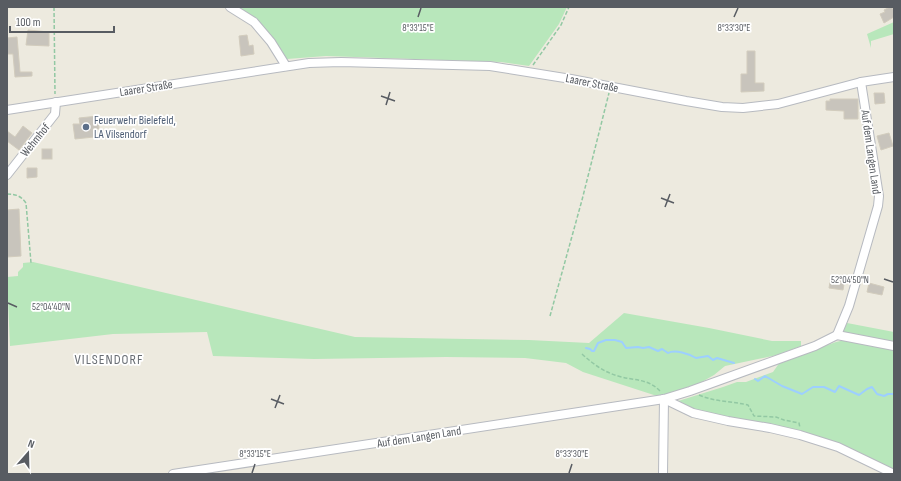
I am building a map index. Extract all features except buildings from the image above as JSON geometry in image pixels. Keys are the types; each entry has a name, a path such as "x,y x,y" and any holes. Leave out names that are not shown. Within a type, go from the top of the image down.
{"street":[{"path":"230,7 254,22 286,66"},
{"name":"Laarer Straße","path":"7,110 309,63 340,62 490,66 722,107 743,108 778,104 861,82 894,77"},
{"name":"Auf dem Langen Land","path":"173,474 667,398 815,346 837,335 849,306 878,206 878,196 861,82"},
{"name":"Wehmhof","path":"7,175 55,114 56,102"},
{"path":"837,335 894,346"},
{"path":"664,474 667,398 693,413 800,435 838,447 894,474"}],"path":[{"path":"54,7 56,102"},
{"path":"529,72 561,24 569,7"},
{"path":"550,316 582,200 610,87"},
{"path":"7,194 18,196 26,203 31,263"},
{"path":"582,354 603,370 619,377 639,379 655,386 667,398"},
{"path":"690,391 717,401 733,401 748,405 754,416 776,418 799,423 800,435"}],"green space":[{"path":"236,7 567,7 559,24 529,66 501,62 326,56 287,59 272,40"},
{"path":"894,22 894,34 871,41 871,48 867,34"},
{"path":"33,262 355,337 529,340 589,343 624,313 772,341 801,341 801,346 777,355 725,366 714,375 700,383 660,397 583,372 566,363 525,358 446,357 314,359 213,356 207,332 113,334 10,346 7,277 18,276 18,272 23,267 23,263"},
{"path":"847,323 894,332 894,343 843,332"},
{"path":"849,339 894,349 894,473 839,446 724,418 675,402 737,382 746,382 773,372 780,362 836,342"}],"waterway":[{"path":"586,348 594,351 598,343 606,340 615,340 622,342 626,348 649,347 658,351 662,349 668,353 678,352 696,358 708,356 713,360 717,358 734,363"},
{"path":"755,379 758,381 765,376 782,386 802,394 813,387 824,387 835,392 839,386 859,395 872,387 877,394 884,396 894,394"}],"place":[{"name":"Feuerwehr Bielefeld, LA Vilsendorf","path":"86,127"}],"district":[{"name":"VILSENDORF","path":"109,359"}]}
